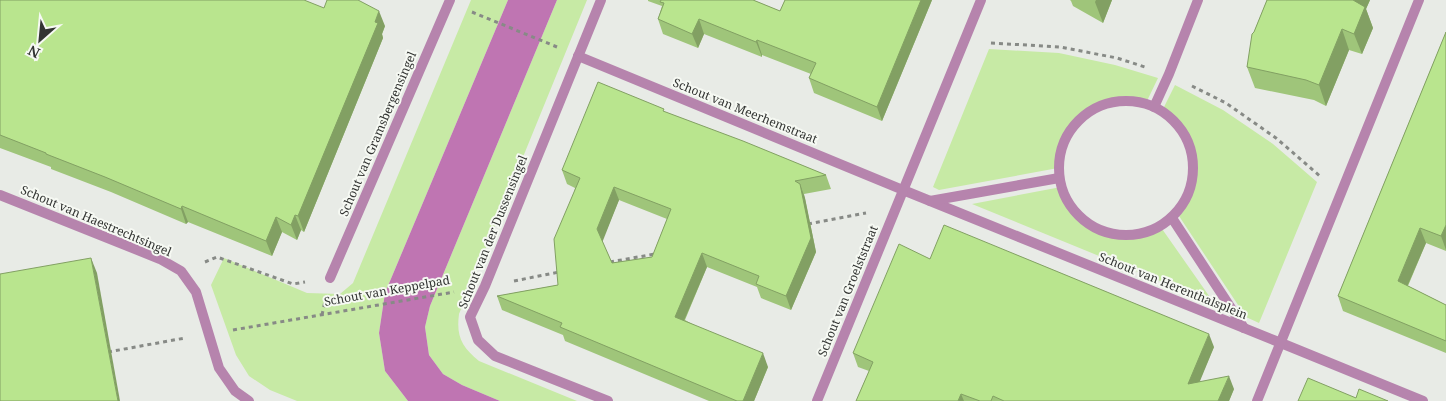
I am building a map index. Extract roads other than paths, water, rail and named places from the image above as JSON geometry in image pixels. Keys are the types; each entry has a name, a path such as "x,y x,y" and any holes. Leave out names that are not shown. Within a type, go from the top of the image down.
{"street":[{"name":"Schout van der Dussensingel","path":"601,0 485,286 470,317 478,340 495,356 608,401"},
{"path":"903,190 981,0"},
{"path":"1154,106 1169,74 1198,0"},
{"path":"1257,401 1419,0"},
{"name":"Schout van Gramsbergensingel","path":"330,278 447,1"},
{"name":"Schout van Meerhemstraat","path":"578,56 903,190"},
{"name":"Schout van Herenthalsplein","path":"1120,101 1135,101 1154,106 1174,120 1188,142 1193,165 1192,183 1185,200 1172,218 1160,226 1144,233 1125,236 1106,232 1087,223 1071,207 1059,178 1058,168 1061,149 1074,125 1090,111 1106,104 1120,101"},
{"path":"929,201 1059,178"},
{"name":"Schout van Herenthalsplein","path":"903,190 1423,401"},
{"name":"Schout van Groelststraat","path":"817,401 903,190"},
{"name":"Schout van Haestrechtsingel","path":"0,194 160,259 180,272 196,292 219,368 235,392 249,401"},
{"path":"1172,218 1244,328"}]}
